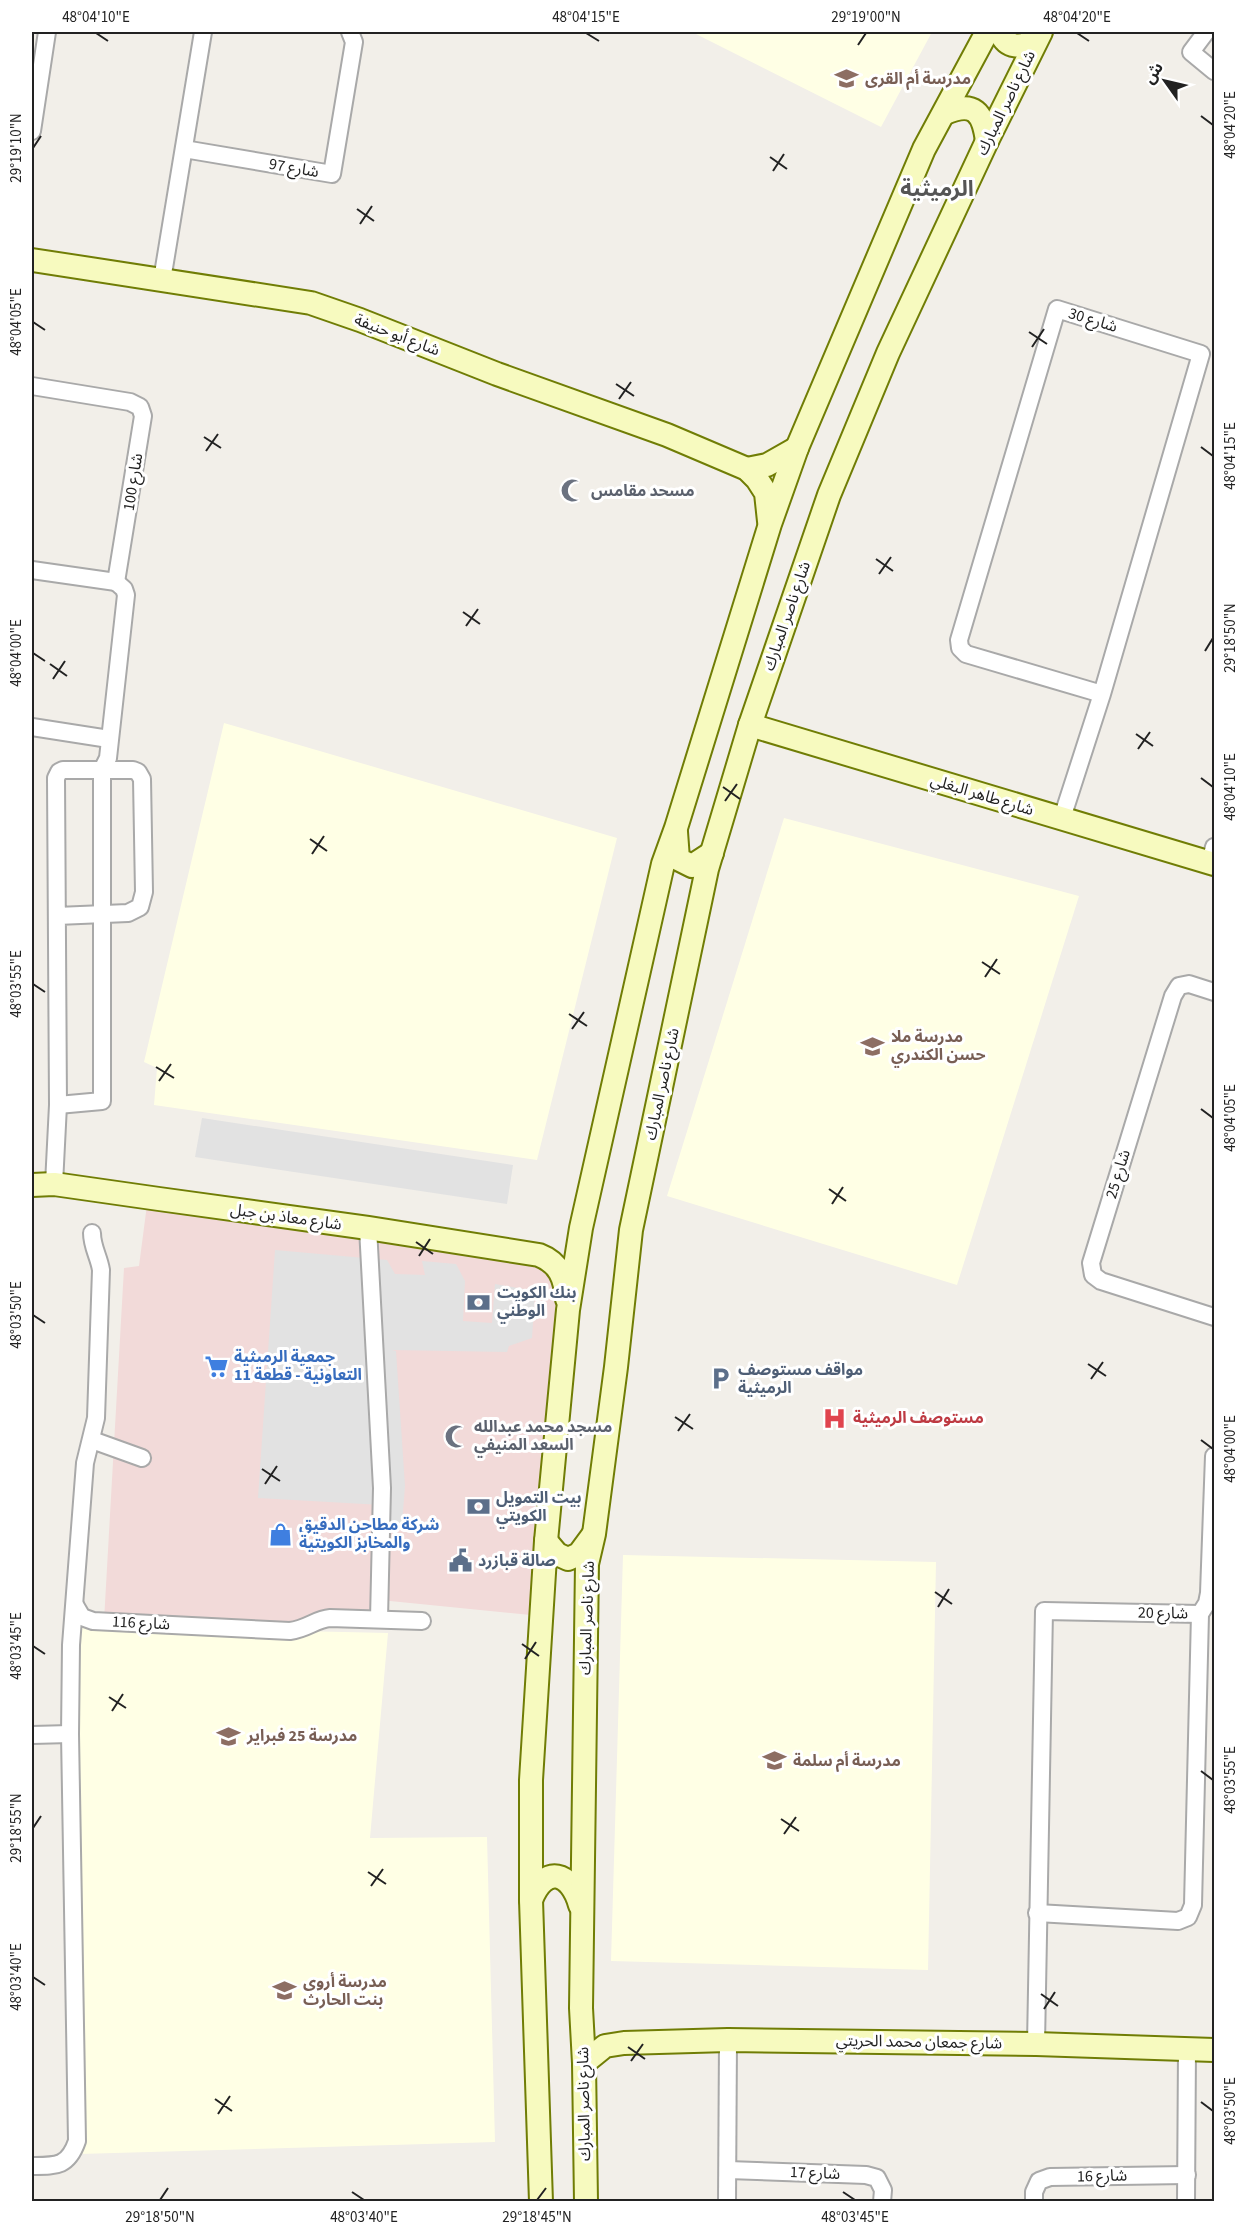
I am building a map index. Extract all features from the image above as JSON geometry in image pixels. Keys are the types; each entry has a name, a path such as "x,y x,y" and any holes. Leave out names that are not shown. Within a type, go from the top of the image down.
{"street":[{"path":"32,124 47,32"},
{"path":"162,280 204,32"},
{"name":"شارع 97","path":"184,149 332,174 354,42 350,32"},
{"path":"522,2202 541,2193 531,1900 531,1780 546,1541 568,1310 581,1228 663,864 770,524 797,448 924,149 987,32"},
{"path":"1000,32 1003,39 1014,46 1025,46 1039,36"},
{"path":"1206,32 1191,52 1215,71"},
{"name":"شارع ناصر المبارك","path":"586,2202 581,1910 588,1564 594,1534 631,1230 712,853 750,725 828,495 888,353 1039,36"},
{"path":"945,113 963,107 976,111 982,117 985,125 987,141"},
{"name":"شارع أبو حنيفة","path":"32,260 311,303 667,435 747,469 766,493 770,524"},
{"name":"شارع 30","path":"1062,818 1102,694 1202,354 1057,309 959,640 960,648 966,654 1102,694"},
{"name":"شارع 100","path":"32,386 130,402 140,407 143,416 117,582"},
{"path":"747,469 766,465 797,448"},
{"path":"32,570 117,582 126,595 108,758 102,770 102,1101 58,1105"},
{"name":"شارع طاهر البغلي","path":"750,725 1062,818 1213,858"},
{"path":"32,727 109,739"},
{"path":"43,1184 58,1105 56,778 63,770 133,770 141,776 144,892 140,907 128,913 57,916"},
{"path":"676,828 678,859 692,866 712,853"},
{"name":"شارع 25","path":"1215,992 1189,984 1179,987 1173,996 1091,1263 1093,1275 1101,1281 1215,1317"},
{"name":"شارع معاذ بن جبل","path":"43,1184 368,1228 539,1255 567,1245 581,1228"},
{"path":"368,1228 382,1505 379,1618"},
{"path":"32,2166 61,2163 73,2154 77,2141 70,1734 71,1645 85,1463 96,1418 101,1270 100,1259 93,1246 92,1233"},
{"path":"539,1255 558,1269 566,1280 568,1310"},
{"path":"92,1440 142,1458"},
{"path":"1200,1614 1207,1603 1209,1593 1215,1456"},
{"path":"546,1541 557,1554 568,1558 579,1554 594,1534"},
{"name":"شارع 116","path":"75,1605 82,1617 93,1621 286,1630 303,1629 326,1618 422,1621"},
{"name":"شارع 20","path":"1036,2044 1037,1913 1044,1611 1200,1614 1193,1905 1188,1917 1178,1921 1037,1913"},
{"path":"32,1735 70,1734"},
{"path":"531,1900 536,1889 545,1880 560,1876 574,1888 581,1910"},
{"path":"581,2008 602,2031 624,2043"},
{"path":"728,2040 728,2202"},
{"name":"شارع جمعان محمد الحريتي","path":"584,2063 605,2046 624,2043 728,2040 1036,2044 1215,2050"},
{"path":"1186,2202 1187,2049"},
{"name":"شارع 17","path":"728,2170 866,2175 877,2178 883,2190 882,2202"},
{"name":"شارع 16","path":"1034,2202 1034,2192 1039,2181 1050,2176 1187,2175"}],"shaded area":[{"name":"مدرسة أم القرى","path":"692,32 932,32 881,127"},
{"path":"224,723 617,838 537,1160 154,1105 157,1068 144,1062"},
{"name":"مدرسة ملا حسن الكندري","path":"784,818 1079,896 957,1285 667,1196"},
{"path":"202,1118 513,1165 507,1204 195,1157"},
{"path":"148,1197 539,1255 567,1290 541,1616 380,1600 379,1619 309,1627 104,1621 124,1268 139,1266"},
{"path":"275,1250 387,1260 395,1274 425,1275 422,1261 456,1264 465,1281 463,1321 492,1323 495,1284 535,1291 532,1338 509,1346 507,1352 392,1350 396,1351 405,1486 402,1524 383,1523 382,1505 258,1498"},
{"name":"مدرسة أم سلمة","path":"623,1555 936,1562 928,1970 611,1961"},
{"name":"مدرسة أروى بنت الحارث","path":"79,1626 388,1633 370,1838 487,1837 495,2142 79,2154"}],"place":[{"name":"مدرسة أم القرى","path":"847,79"},
{"name":"مسحد مقامس","path":"573,491"},
{"name":"مدرسة ملا حسن الكندري","path":"873,1046"},
{"name":"بنك الكويت الوطني","path":"479,1302"},
{"name":"جمعية الرميثية التعاونية - قطعة 11","path":"216,1366"},
{"name":"مواقف مستوصف الرميثية","path":"720,1379"},
{"name":"مستوصف الرميثية","path":"835,1418"},
{"name":"مسجد محمد عبدالله السعد المنيفي","path":"456,1436"},
{"name":"بيت التمويل الكويتي","path":"478,1507"},
{"name":"شركة مطاحن الدقيق والمخابز الكويتية","path":"281,1534"},
{"name":"صالة قبازرد","path":"460,1561"},
{"name":"مدرسة 25 فبراير","path":"229,1736"},
{"name":"مدرسة أم سلمة","path":"775,1761"},
{"name":"مدرسة أروى بنت الحارث","path":"285,1991"}],"district":[{"name":"الرميثية","path":"937,189"}]}
